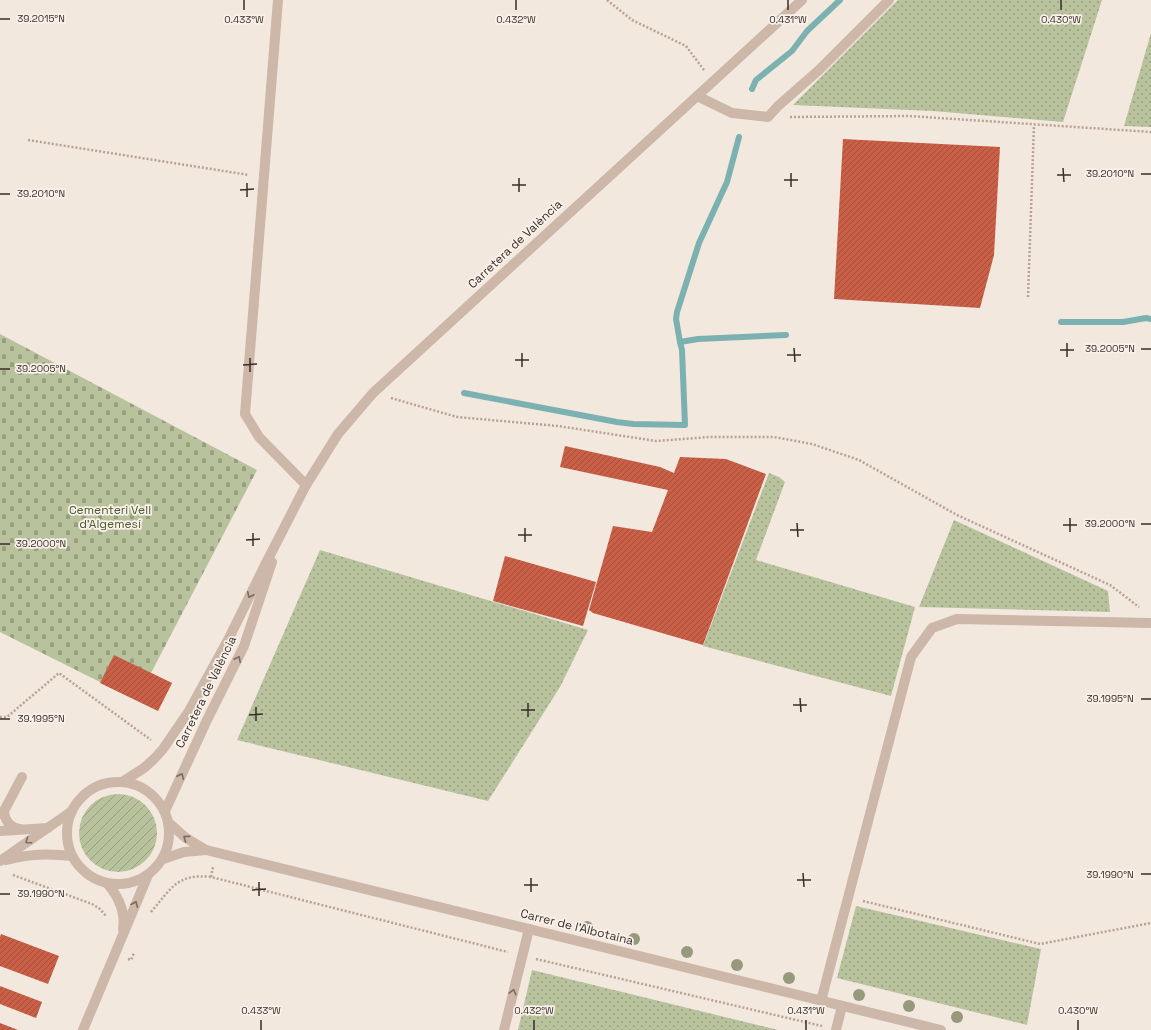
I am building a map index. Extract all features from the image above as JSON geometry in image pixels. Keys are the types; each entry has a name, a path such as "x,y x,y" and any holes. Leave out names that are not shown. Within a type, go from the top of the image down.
{"street":[{"path":"278,0 245,414 258,437 306,485"},
{"name":"Carretera de València","path":"122,782 144,768 163,749 192,705 228,640 264,565 306,485 338,434 373,393 802,0"},
{"path":"697,96 732,112 768,117 778,106 819,70 889,0"},
{"name":"Carretera de València","path":"165,811 206,720 244,646 280,536"},
{"path":"821,1001 911,657 932,628 957,619 1151,623"},
{"path":"22,777 2,812 6,820 13,828 22,830"},
{"path":"112,782 122,782 135,785 147,791 157,800 165,811 169,823 169,838 163,859 156,868 141,879 124,884 107,883 90,876 72,856 68,841 68,826 72,811 77,802 92,789 112,782"},
{"path":"0,861 72,811"},
{"name":"Carrer de l'Albotaina","path":"169,823 186,838 206,850 941,1030"},
{"path":"0,831 48,828"},
{"name":"Carrer de l'Albotaina","path":"163,859 184,852 206,850"},
{"path":"0,861 35,854 54,853 72,856"},
{"path":"83,1030 148,874"},
{"path":"107,883 118,898 121,906 124,925 123,934"},
{"path":"504,1030 529,929"},
{"path":"836,1030 842,1006"}],"path":[{"path":"607,0 632,20 686,46 713,81"},
{"path":"768,117 909,116 1151,132"},
{"path":"1028,297 1034,125"},
{"path":"28,140 264,177"},
{"path":"373,393 457,417 558,426 656,441 710,437 774,437 812,444 859,460 957,515 1110,585 1145,611"},
{"path":"0,717 7,717 59,673 163,749"},
{"path":"7,876 14,875 92,904 100,909 108,921"},
{"path":"150,912 172,887 181,880 199,875 211,877 523,956 836,1030"},
{"path":"848,898 1040,944 1151,923"},
{"path":"114,954 132,960 137,946"}],"green space":[{"path":"898,0 1102,0 1063,122 933,111 793,105"},
{"path":"1151,33 1151,127 1124,126"},
{"name":"Cementeri Vell d'Algemesí","path":"0,334 257,470 151,673 172,683 158,711 0,632"},
{"path":"769,473 779,477 785,482 756,560 915,607 891,696 703,646"},
{"path":"954,520 1108,591 1110,612 919,607"},
{"path":"320,550 588,630 560,687 488,801 237,740"},
{"path":"110,794 126,794 140,800 151,811 157,825 157,841 151,855 140,866 126,872 110,872 96,866 85,855 79,841 79,825 85,811 96,800"},
{"path":"856,906 1041,949 1027,1025 837,978"},
{"path":"532,970 778,1030 518,1030"}],"building":[{"path":"843,139 1000,147 994,255 980,308 834,299"},
{"path":"565,446 660,467 674,473 680,457 726,459 766,474 703,645 593,613 589,610 613,526 652,532 668,490 560,467"},
{"path":"505,556 596,582 583,626 493,601"},
{"path":"114,655 172,683 158,711 100,683"},
{"path":"1,934 59,956 48,984 0,966"},
{"path":"0,986 42,1002 36,1018 0,1004"},
{"path":"0,1023 18,1030 0,1030"}],"waterway":[{"path":"752,89 756,80 792,51 807,31 840,0"},
{"path":"739,137 727,182 699,243 677,312 676,319 680,342 698,339 786,335"},
{"path":"1061,322 1123,322 1146,318 1151,319"},
{"path":"464,393 617,422 633,424 685,425 682,350 680,342"}]}
